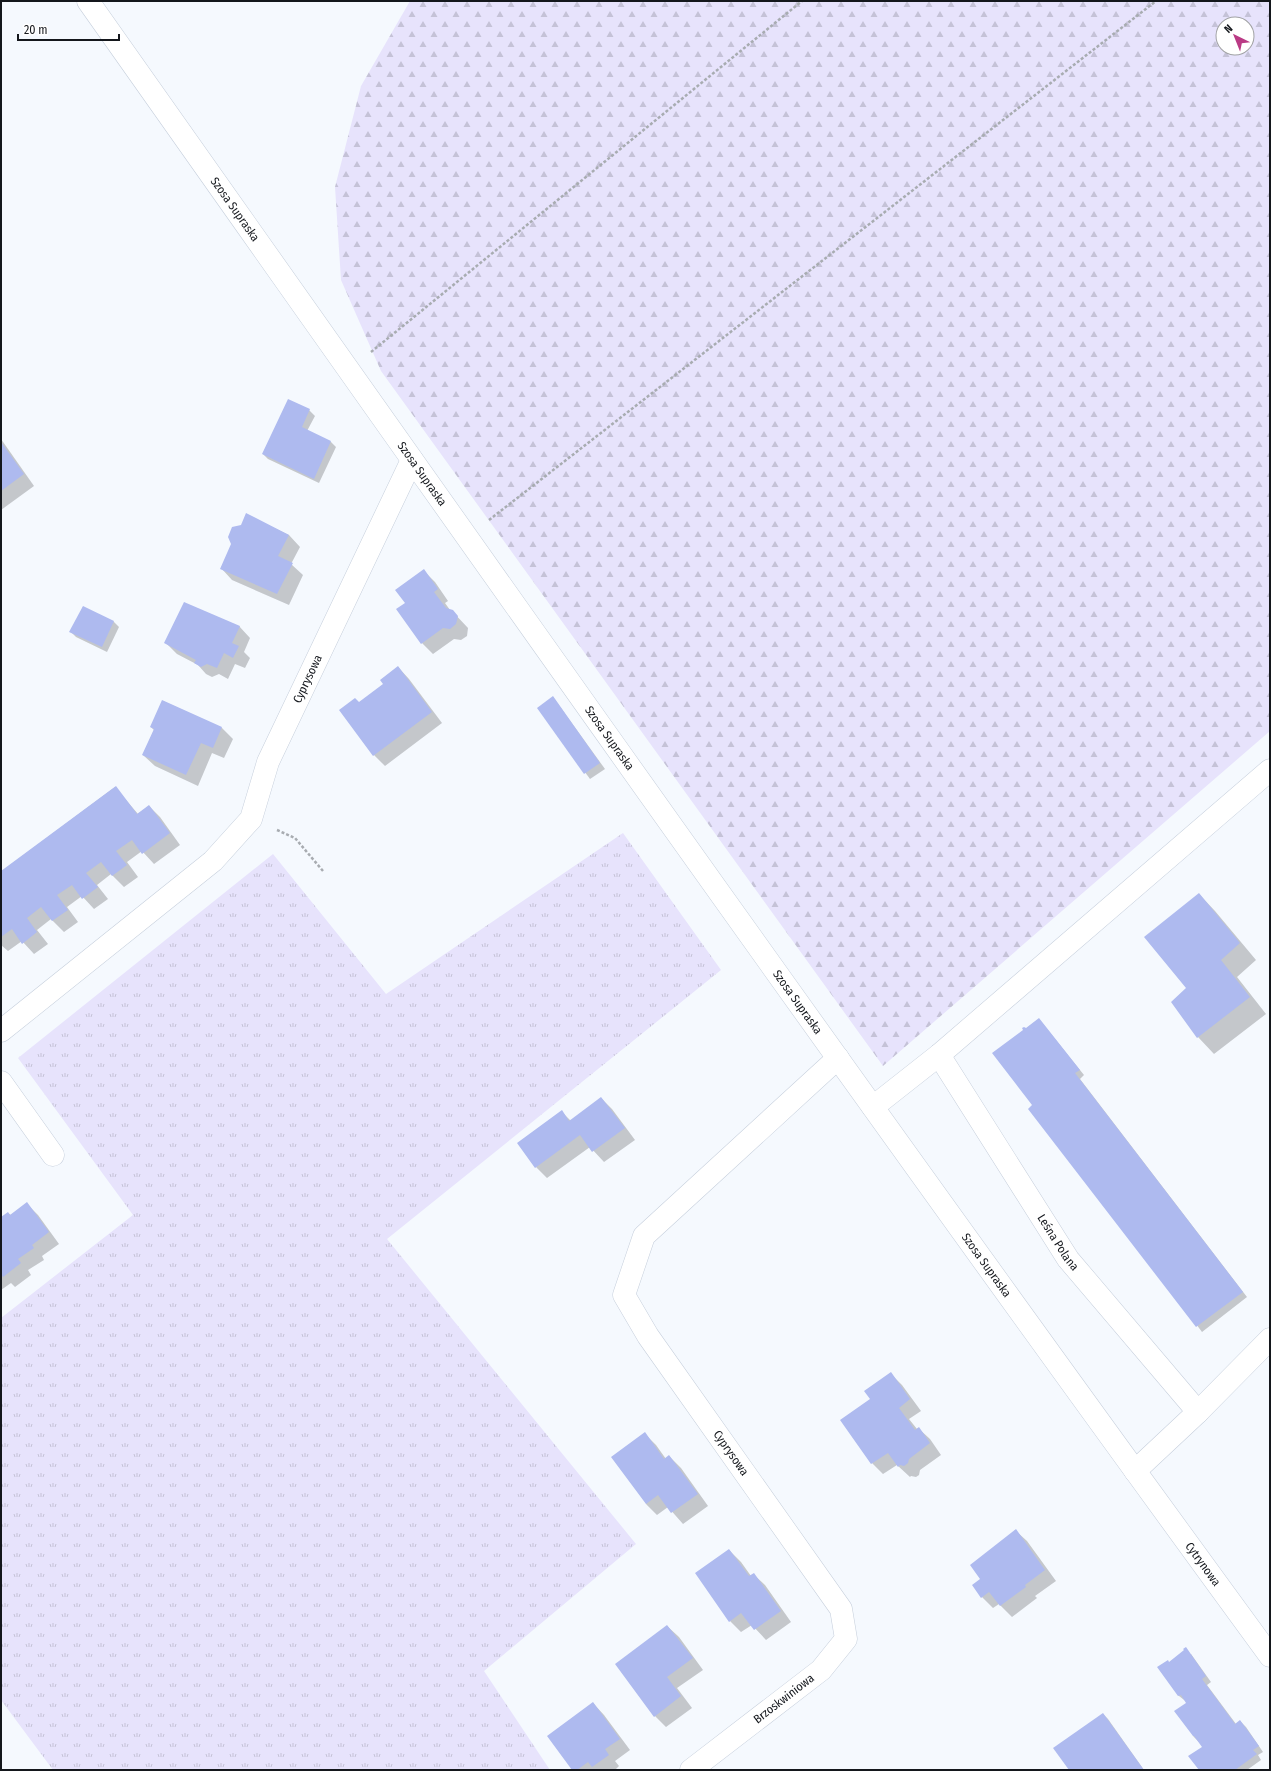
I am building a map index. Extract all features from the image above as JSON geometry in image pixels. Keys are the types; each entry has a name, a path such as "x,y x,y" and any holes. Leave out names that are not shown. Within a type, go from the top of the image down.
{"street":[{"name":"Szosa Supraska","path":"88,1 412,460 468,536 729,907 1135,1472"},
{"name":"Cyprysowa","path":"251,819 268,762 412,460"},
{"path":"873,1107 940,1055 1270,770"},
{"path":"1,1031 213,861 251,819"},
{"name":"Leśna Polana","path":"940,1055 1068,1259 1198,1412"},
{"name":"Cyprysowa","path":"838,1058 644,1236 624,1295 648,1336 841,1609"},
{"path":"1,1082 53,1155"},
{"path":"1135,1472 1198,1412 1270,1338"},
{"name":"Cytrynowa","path":"1135,1472 1270,1656"},
{"name":"Brzoskwiniowa","path":"691,1770 822,1670 846,1639 841,1609"}],"path":[{"path":"349,370 802,1"},
{"path":"468,536 1156,1"},
{"path":"251,819 295,838 323,871"}],"green space":[{"path":"410,1 1270,1 1270,731 883,1066 381,371 341,280 335,187 361,86"},
{"path":"623,833 721,970 387,1239 636,1544 484,1671 550,1770 53,1770 1,1700 1,1318 133,1215 18,1058 273,854 386,994"}],"building":[{"path":"288,399 310,409 302,427 331,441 314,479 262,454"},
{"path":"1,442 24,474 1,491"},
{"path":"246,513 289,535 278,556 293,563 277,594 220,569 231,544 228,537 232,527 241,525"},
{"path":"424,569 438,589 434,592 446,608 453,610 458,616 456,624 450,629 443,628 421,644 396,609 405,603 395,590"},
{"path":"184,602 240,626 232,643 239,646 233,658 224,653 217,668 207,664 201,667 194,663 196,660 164,643"},
{"path":"83,606 114,621 102,647 69,632"},
{"path":"398,666 432,712 373,756 339,710 355,698 359,702 383,684 380,680"},
{"path":"553,696 600,763 584,774 537,708"},
{"path":"162,700 222,727 213,748 201,743 186,775 142,755 154,729 150,727"},
{"path":"116,786 137,814 149,805 170,833 142,854 132,840 116,851 127,865 112,876 101,862 86,873 98,887 82,899 72,885 57,895 68,910 52,921 41,907 27,918 37,932 22,944 12,929 1,937 1,871"},
{"path":"1199,893 1240,943 1221,960 1250,997 1197,1038 1171,1002 1186,988 1144,937"},
{"path":"1039,1018 1080,1070 1075,1073 1243,1292 1196,1327 1028,1109 1032,1105 992,1053 1023,1030 1022,1028 1026,1028"},
{"path":"601,1097 625,1128 592,1152 580,1135 535,1168 517,1143 562,1110 569,1121"},
{"path":"27,1202 49,1232 32,1245 34,1248 18,1259 21,1263 3,1277 1,1274 1,1217 8,1212 10,1215"},
{"path":"891,1372 910,1399 899,1408 915,1430 919,1427 930,1443 909,1459 908,1463 904,1466 900,1465 898,1467 888,1453 871,1464 840,1420 870,1399 864,1391"},
{"path":"645,1432 664,1459 669,1455 698,1494 671,1513 658,1495 646,1504 611,1457"},
{"path":"1016,1529 1045,1570 1025,1585 1026,1587 1000,1606 989,1592 981,1598 972,1585 980,1579 970,1565"},
{"path":"729,1549 749,1576 754,1573 781,1611 754,1630 741,1613 729,1622 695,1573"},
{"path":"667,1625 693,1658 667,1677 681,1696 654,1717 615,1664"},
{"path":"1186,1647 1206,1676 1202,1679 1235,1724 1240,1720 1259,1746 1253,1750 1257,1754 1235,1770 1199,1770 1188,1756 1202,1747 1174,1711 1186,1703 1181,1695 1178,1696 1157,1667 1168,1660 1169,1662"},
{"path":"593,1702 620,1739 605,1749 609,1755 592,1767 588,1762 577,1770 572,1770 547,1736"},
{"path":"1103,1713 1144,1770 1069,1770 1053,1748"}]}
